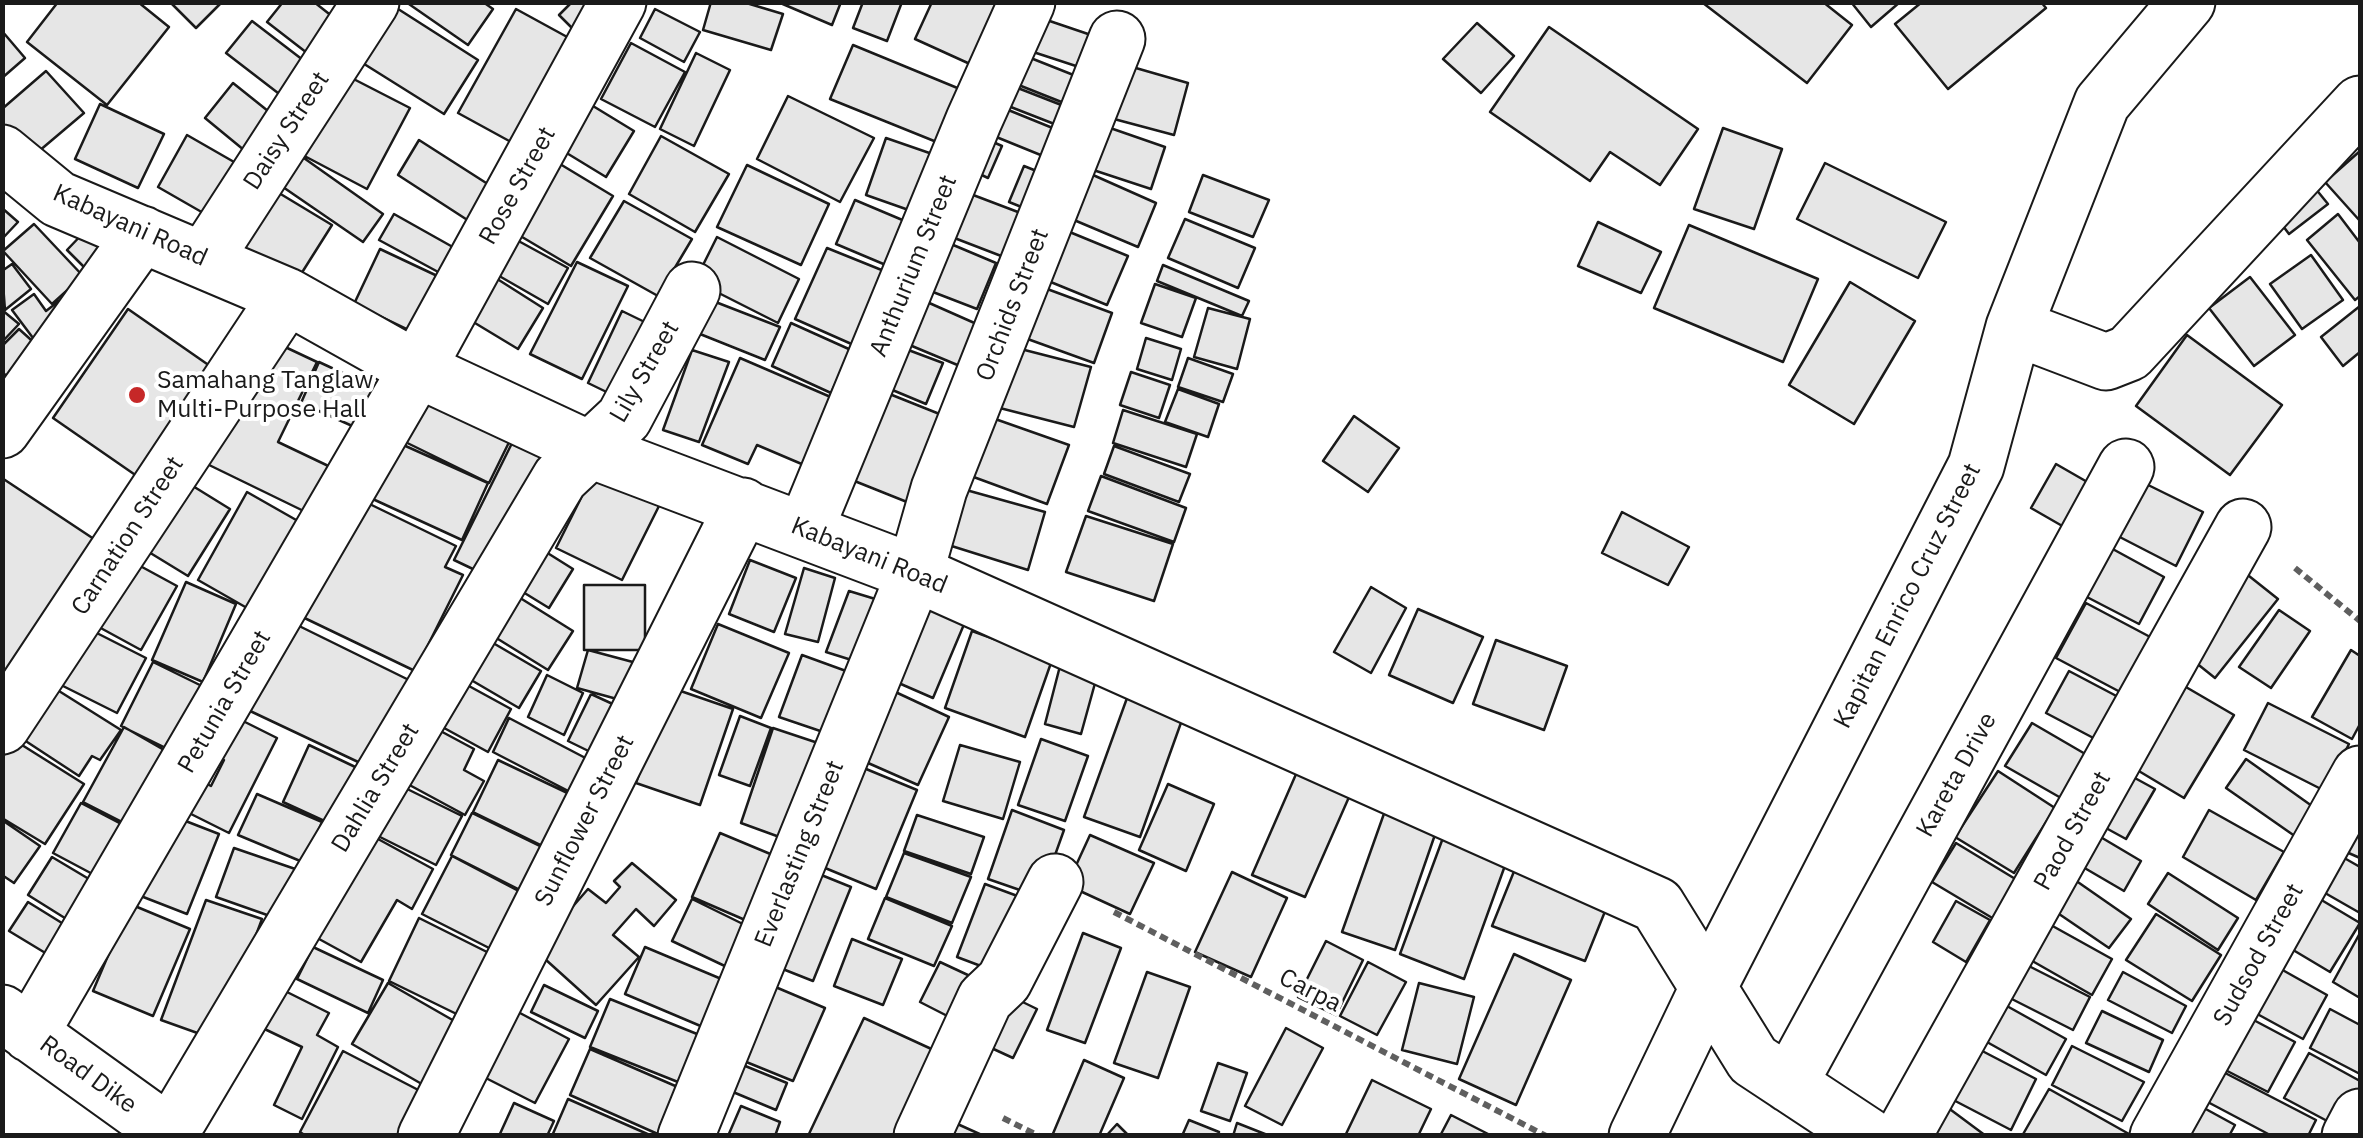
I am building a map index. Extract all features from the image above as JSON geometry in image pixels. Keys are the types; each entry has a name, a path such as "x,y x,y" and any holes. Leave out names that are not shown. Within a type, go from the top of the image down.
{"street":[{"name":"Daisy Street","path":"204,260 371,2"},
{"name":"Rose Street","path":"418,368 618,2"},
{"name":"Anthurium Street","path":"804,530 1026,2"},
{"name":"Kapitan Enrico Cruz Street","path":"1637,1136 1708,988 1976,466 2014,327 2102,102 2187,2"},
{"name":"Orchids Street","path":"914,573 939,489 1118,39"},
{"path":"2014,327 2106,362 2129,353 2360,104"},
{"name":"Kabayani Road","path":"2,153 58,199 287,296 418,368 593,450 914,573 1657,905 1753,1060 1868,1136"},
{"path":"2,430 142,234"},
{"name":"Lily Street","path":"593,450 624,418 692,290"},
{"name":"Carnation Street","path":"2,726 287,296"},
{"name":"Petunia Street","path":"16,1024 418,368"},
{"name":"Dahlia Street","path":"170,1134 560,478 593,450"},
{"name":"Kareta Drive","path":"1789,1084 2126,466"},
{"name":"Sunflower Street","path":"426,1136 743,506"},
{"name":"Paod Street","path":"1903,1136 2243,527"},
{"name":"Everlasting Street","path":"686,1136 914,573"},
{"name":"Sudsod Street","path":"2158,1136 2360,774"},
{"path":"922,1136 984,999 1004,980 1055,882"},
{"name":"Road Dike","path":"16,1024 170,1134"},
{"path":"2350,1136 2360,1117"}],"path":[{"path":"2243,527 2360,620"},
{"name":"Carpa","path":"1055,882 1546,1136"}],"building":[{"path":"58,2 138,2 169,27 107,105 27,42"},
{"path":"170,2 222,2 196,28"},
{"path":"283,2 314,2 347,28 320,63 267,22"},
{"path":"406,2 483,2 493,9 468,45"},
{"path":"572,2 613,2 580,36 559,15"},
{"path":"711,2 743,2 783,14 771,50 703,30"},
{"path":"778,2 841,2 832,25"},
{"path":"863,2 902,2 887,41 853,28"},
{"path":"932,2 1023,2 992,74 915,39"},
{"path":"1823,2 1852,25 1807,83 1703,3"},
{"path":"1851,2 1900,2 1871,27"},
{"path":"1922,2 2041,2 2046,8 1948,89 1895,24"},
{"path":"395,7 478,60 444,114 361,62"},
{"path":"516,9 580,44 522,148 458,113"},
{"path":"655,9 700,32 684,62 640,38"},
{"path":"1032,15 1091,35 1079,67 1021,48"},
{"path":"252,21 316,70 291,103 226,53"},
{"path":"1477,23 1514,56 1481,93 1443,59"},
{"path":"1549,27 1698,129 1660,185 1610,152 1590,181 1490,112"},
{"path":"2,31 25,58 2,78"},
{"path":"631,43 685,72 655,127 601,99"},
{"path":"853,45 972,94 949,147 830,99"},
{"path":"696,53 730,70 694,146 660,129"},
{"path":"1018,53 1076,76 1064,103 1006,80"},
{"path":"1115,62 1188,83 1174,135 1099,115"},
{"path":"46,71 84,113 32,157 2,123 2,109"},
{"path":"338,71 410,108 367,189 295,151"},
{"path":"233,83 278,119 250,155 205,118"},
{"path":"1005,83 1069,108 1062,127 998,102"},
{"path":"788,96 874,138 840,202 757,159"},
{"path":"100,104 164,134 138,188 75,159"},
{"path":"996,105 1060,131 1048,158 984,132"},
{"path":"593,106 634,131 606,177 565,152"},
{"path":"1090,121 1165,147 1151,189 1075,164"},
{"path":"1723,128 1782,149 1754,229 1694,209"},
{"path":"187,135 248,170 219,222 158,187"},
{"path":"661,136 729,174 695,232 629,194"},
{"path":"982,137 1002,146 988,178 967,168"},
{"path":"886,138 941,157 920,214 866,195"},
{"path":"419,140 494,188 472,223 398,175"},
{"path":"2360,151 2360,221 2325,182"},
{"path":"301,156 383,214 363,242 280,185"},
{"path":"1825,163 1946,222 1918,278 1797,219"},
{"path":"560,164 613,196 571,266 517,234"},
{"path":"747,165 829,204 801,265 717,227"},
{"path":"1024,166 1059,180 1044,216 1009,202"},
{"path":"1075,167 1156,203 1138,247 1055,212"},
{"path":"1203,175 1269,200 1253,237 1189,212"},
{"path":"2315,188 2328,204 2289,234 2277,218"},
{"path":"274,190 332,225 296,282 240,247"},
{"path":"960,190 1039,220 1022,264 944,234"},
{"path":"855,200 919,227 900,271 836,244"},
{"path":"624,201 692,239 658,296 590,258"},
{"path":"2,208 18,222 2,239"},
{"path":"394,214 467,255 453,280 379,240"},
{"path":"2338,214 2360,243 2360,296 2355,300 2307,240"},
{"path":"1185,219 1255,248 1238,288 1168,258"},
{"path":"1598,222 1661,252 1641,293 1578,266"},
{"path":"34,224 83,276 52,304 3,251"},
{"path":"1689,225 1818,279 1783,362 1654,308"},
{"path":"1055,226 1128,256 1107,305 1036,276"},
{"path":"88,228 125,254 89,272 67,250"},
{"path":"717,237 799,279 778,323 695,281"},
{"path":"513,238 568,268 548,304 494,273"},
{"path":"939,239 996,263 977,309 920,287"},
{"path":"827,248 889,273 856,346 795,319"},
{"path":"380,249 448,281 421,336 354,304"},
{"path":"2311,255 2343,300 2302,329 2270,284"},
{"path":"577,262 628,286 582,379 530,354"},
{"path":"12,264 31,289 5,310 2,271"},
{"path":"1163,265 1249,301 1242,316 1157,281"},
{"path":"491,275 543,308 518,349 465,317"},
{"path":"2250,277 2295,335 2254,366 2209,308"},
{"path":"1850,282 1915,321 1854,424 1789,385"},
{"path":"1031,283 1112,313 1094,363 1011,333"},
{"path":"1155,284 1196,298 1182,337 1141,323"},
{"path":"34,294 46,311 59,301 71,316 36,342 12,310"},
{"path":"918,298 997,333 979,374 900,341"},
{"path":"713,301 780,327 765,360 700,334"},
{"path":"2360,306 2360,352 2343,366 2321,337"},
{"path":"1208,308 1250,319 1237,369 1194,357"},
{"name":"Samahang Tanglaw Multi-Purpose Hall","path":"128,309 220,373 144,481 53,418"},
{"path":"2,310 19,324 2,342"},
{"path":"622,311 655,327 621,399 588,383"},
{"path":"791,323 851,350 831,393 772,366"},
{"path":"19,329 50,357 21,389 2,372 2,346"},
{"path":"2187,335 2282,405 2230,475 2136,406"},
{"path":"266,338 317,362 278,442 341,472 318,518 205,463"},
{"path":"1146,338 1181,349 1172,380 1137,369"},
{"path":"895,345 943,363 926,404 878,384"},
{"path":"1009,346 1091,367 1074,427 992,406"},
{"path":"692,350 729,362 699,442 663,430"},
{"path":"740,358 833,398 804,465 757,445 748,464 702,445"},
{"path":"1188,358 1233,374 1223,402 1178,387"},
{"path":"319,362 377,389 359,429 301,403"},
{"path":"1131,372 1170,385 1159,418 1120,405"},
{"path":"419,377 518,424 489,483 391,435"},
{"path":"877,389 942,415 907,502 842,476"},
{"path":"1178,389 1219,404 1208,437 1165,422"},
{"path":"1123,410 1197,434 1186,467 1113,443"},
{"path":"981,414 1069,445 1047,504 960,472"},
{"path":"1354,416 1399,448 1368,492 1323,461"},
{"path":"521,425 562,444 496,580 454,560"},
{"path":"390,439 488,483 462,540 364,495"},
{"path":"1114,446 1190,474 1179,502 1104,474"},
{"path":"599,462 665,494 622,580 556,548"},
{"path":"2056,464 2096,487 2071,531 2031,508"},
{"path":"175,475 230,509 188,576 134,543"},
{"path":"1101,476 1186,508 1174,542 1088,511"},
{"path":"2,478 109,549 2,706"},
{"path":"2138,480 2203,512 2176,566 2110,532"},
{"path":"959,488 1045,512 1028,570 942,543"},
{"path":"247,492 312,529 261,616 198,580"},
{"path":"349,494 456,546 445,567 463,575 415,671 292,612"},
{"path":"1622,512 1689,547 1668,585 1602,553"},
{"path":"1086,516 1173,544 1154,601 1066,572"},
{"path":"530,542 573,569 549,608 505,581"},
{"path":"2109,547 2164,577 2139,624 2083,595"},
{"path":"120,555 177,586 141,650 86,620"},
{"path":"750,560 796,578 774,632 729,614"},
{"path":"804,568 835,578 818,642 785,634"},
{"path":"2244,572 2278,599 2215,678 2180,650"},
{"path":"186,582 236,604 203,682 152,660"},
{"path":"584,585 645,585 645,650 584,650"},
{"path":"501,586 573,631 548,670 477,626"},
{"path":"1371,587 1406,608 1371,673 1334,652"},
{"path":"849,591 895,605 874,667 826,652"},
{"path":"2086,603 2154,639 2124,694 2056,658"},
{"path":"926,605 965,622 933,698 894,681"},
{"path":"1418,609 1483,637 1453,703 1389,675"},
{"path":"2279,610 2310,631 2271,688 2239,667"},
{"path":"291,622 415,683 373,769 248,710"},
{"path":"718,624 789,653 761,718 691,689"},
{"path":"81,625 146,658 117,713 53,681"},
{"path":"972,631 1052,660 1025,737 945,708"},
{"path":"476,633 541,671 519,708 454,670"},
{"path":"1496,640 1567,666 1544,730 1473,704"},
{"path":"588,650 644,665 635,704 577,688"},
{"path":"2351,650 2360,656 2360,724 2352,739 2312,717"},
{"path":"802,655 857,675 835,736 779,717"},
{"path":"153,662 208,689 176,753 121,726"},
{"path":"1060,666 1097,676 1081,734 1045,724"},
{"path":"2069,671 2124,700 2101,742 2046,713"},
{"path":"447,674 511,709 488,752 424,717"},
{"path":"547,675 583,693 564,735 528,717"},
{"path":"2167,676 2234,715 2184,798 2117,758"},
{"path":"51,686 121,730 100,760 92,756 79,776 18,736"},
{"path":"669,687 733,709 700,805 636,783"},
{"path":"1131,687 1187,706 1140,837 1084,817"},
{"path":"889,689 949,717 918,785 859,759"},
{"path":"591,694 630,712 607,760 568,741"},
{"path":"2268,703 2349,744 2325,791 2244,750"},
{"path":"227,713 277,738 229,833 175,806 191,776 211,786 224,760 208,751"},
{"path":"740,716 771,728 750,786 719,775"},
{"path":"509,718 595,763 578,796 493,752"},
{"path":"420,720 474,749 464,770 484,781 465,815 391,775"},
{"path":"2032,723 2087,755 2061,798 2005,766"},
{"path":"124,727 171,754 132,827 83,802"},
{"path":"773,728 830,747 796,843 741,823"},
{"path":"1041,739 1088,756 1065,821 1018,805"},
{"path":"14,740 84,784 45,844 2,818 2,758"},
{"path":"309,745 370,774 344,830 283,802"},
{"path":"960,745 1020,762 1003,819 943,801"},
{"path":"2246,759 2319,811 2299,839 2226,788"},
{"path":"498,760 578,798 553,851 473,812"},
{"path":"854,764 917,790 876,889 813,863"},
{"path":"1300,765 1353,788 1305,897 1252,875"},
{"path":"2111,765 2155,789 2126,839 2084,816"},
{"path":"1998,771 2055,808 2014,873 1955,837"},
{"path":"389,780 462,816 436,865 364,829"},
{"path":"1168,784 1214,804 1186,871 1139,850"},
{"path":"2360,792 2360,858 2335,847"},
{"path":"257,794 322,822 305,863 238,835"},
{"path":"81,803 127,827 100,878 53,853"},
{"path":"1386,808 1438,826 1395,950 1342,932"},
{"path":"1012,810 1064,830 1040,897 988,879"},
{"path":"2209,810 2284,852 2256,900 2183,857"},
{"path":"165,813 219,834 187,914 133,893"},
{"path":"472,813 552,852 530,895 451,855"},
{"path":"917,815 984,837 971,874 904,851"},
{"path":"2,820 40,846 14,883 2,875"},
{"path":"2082,826 2141,861 2124,891 2064,856"},
{"path":"356,827 433,869 412,909 397,900 361,962 299,928"},
{"path":"1447,827 1507,860 1464,979 1400,954"},
{"path":"720,833 780,858 752,923 692,897"},
{"path":"1090,835 1154,863 1130,914 1067,885"},
{"path":"1956,843 2017,880 1994,919 1932,882"},
{"path":"2325,847 2360,867 2360,913 2304,881"},
{"path":"234,848 304,872 287,922 216,897"},
{"path":"904,853 971,877 952,923 886,897"},
{"path":"452,856 530,897 499,953 422,914"},
{"path":"52,857 99,885 76,925 28,895"},
{"path":"632,863 676,900 654,926 636,909 613,935 639,957 596,1005 535,950 588,889 606,903 620,887 614,881"},
{"path":"1517,864 1610,899 1585,961 1492,926"},
{"path":"809,870 851,887 813,981 770,964"},
{"path":"2062,871 2131,919 2109,948 2040,901"},
{"path":"1232,872 1287,898 1251,977 1195,952"},
{"path":"2168,873 2238,918 2218,950 2148,904"},
{"path":"985,884 1031,901 1002,974 957,957"},
{"path":"2303,889 2360,923 2330,972 2273,938"},
{"path":"885,898 952,926 934,966 868,939"},
{"path":"692,899 749,927 729,968 672,941"},
{"path":"206,900 262,919 217,1040 161,1020"},
{"path":"1956,901 1990,920 1966,962 1933,942"},
{"path":"28,902 70,928 52,957 9,931"},
{"path":"130,904 190,929 153,1016 93,991"},
{"path":"2156,914 2221,955 2192,1001 2126,960"},
{"path":"419,918 505,961 475,1023 389,981"},
{"path":"2040,919 2112,959 2092,995 2020,954"},
{"path":"1083,933 1121,948 1085,1043 1047,1030"},
{"path":"2360,933 2360,998 2333,982"},
{"path":"852,939 902,959 883,1005 834,986"},
{"path":"1326,941 1363,960 1336,1015 1298,997"},
{"path":"313,947 383,980 368,1013 297,979"},
{"path":"645,947 731,983 710,1030 625,994"},
{"path":"1514,954 1571,980 1516,1105 1459,1079"},
{"path":"2013,958 2090,997 2073,1030 1996,991"},
{"path":"2263,959 2327,995 2303,1039 2239,1004"},
{"path":"940,962 985,983 965,1025 920,1002"},
{"path":"1368,962 1406,982 1377,1035 1340,1016"},
{"path":"1147,972 1190,987 1158,1078 1114,1063"},
{"path":"2123,972 2186,1006 2172,1033 2108,1000"},
{"path":"269,983 329,1013 317,1035 338,1047 302,1119 274,1105 302,1047 250,1022"},
{"path":"388,983 470,1030 434,1091 352,1044"},
{"path":"766,983 825,1008 793,1081 734,1057"},
{"path":"1419,983 1474,997 1457,1064 1402,1050"},
{"path":"544,985 598,1011 585,1038 531,1012"},
{"path":"998,990 1037,1009 1013,1058 974,1040"},
{"path":"1989,996 2066,1039 2046,1075 1969,1032"},
{"path":"610,999 702,1036 683,1084 590,1047"},
{"path":"503,1004 569,1039 535,1103 468,1069"},
{"path":"2231,1008 2295,1042 2268,1092 2204,1059"},
{"path":"2330,1009 2360,1025 2360,1074 2310,1048"},
{"path":"2102,1011 2163,1040 2149,1072 2086,1043"},
{"path":"864,1018 951,1058 915,1136 808,1136"},
{"path":"1286,1028 1323,1048 1282,1125 1245,1106"},
{"path":"1965,1042 2036,1079 2011,1130 1938,1092"},
{"path":"2072,1046 2144,1082 2122,1121 2052,1085"},
{"path":"590,1049 680,1088 660,1135 570,1095"},
{"path":"343,1051 428,1095 407,1136 306,1136 300,1132"},
{"path":"2309,1053 2360,1081 2360,1104 2346,1131 2284,1098"},
{"path":"1084,1060 1124,1078 1099,1136 1052,1136"},
{"path":"2200,1060 2316,1120 2308,1136 2272,1136 2185,1090"},
{"path":"733,1061 787,1083 776,1110 721,1087"},
{"path":"1218,1063 1247,1073 1230,1121 1201,1111"},
{"path":"1372,1080 1431,1109 1418,1136 1345,1136"},
{"path":"2049,1089 2129,1134 2128,1136 2022,1136"},
{"path":"2182,1096 2235,1125 2229,1136 2175,1136"},
{"path":"568,1099 652,1136 552,1136"},
{"path":"514,1103 554,1121 547,1136 499,1136"},
{"path":"741,1106 780,1122 775,1136 728,1136"},
{"path":"1947,1107 1986,1136 1927,1136"},
{"path":"1451,1115 1492,1136 1440,1136"},
{"path":"942,1117 984,1136 934,1136"},
{"path":"1189,1120 1219,1132 1218,1136 1182,1136"},
{"path":"1237,1123 1270,1136 1233,1136"},
{"path":"1117,1124 1129,1136 1106,1136"}],"place":[{"name":"Samahang Tanglaw Multi-Purpose Hall","path":"137,395"}]}
